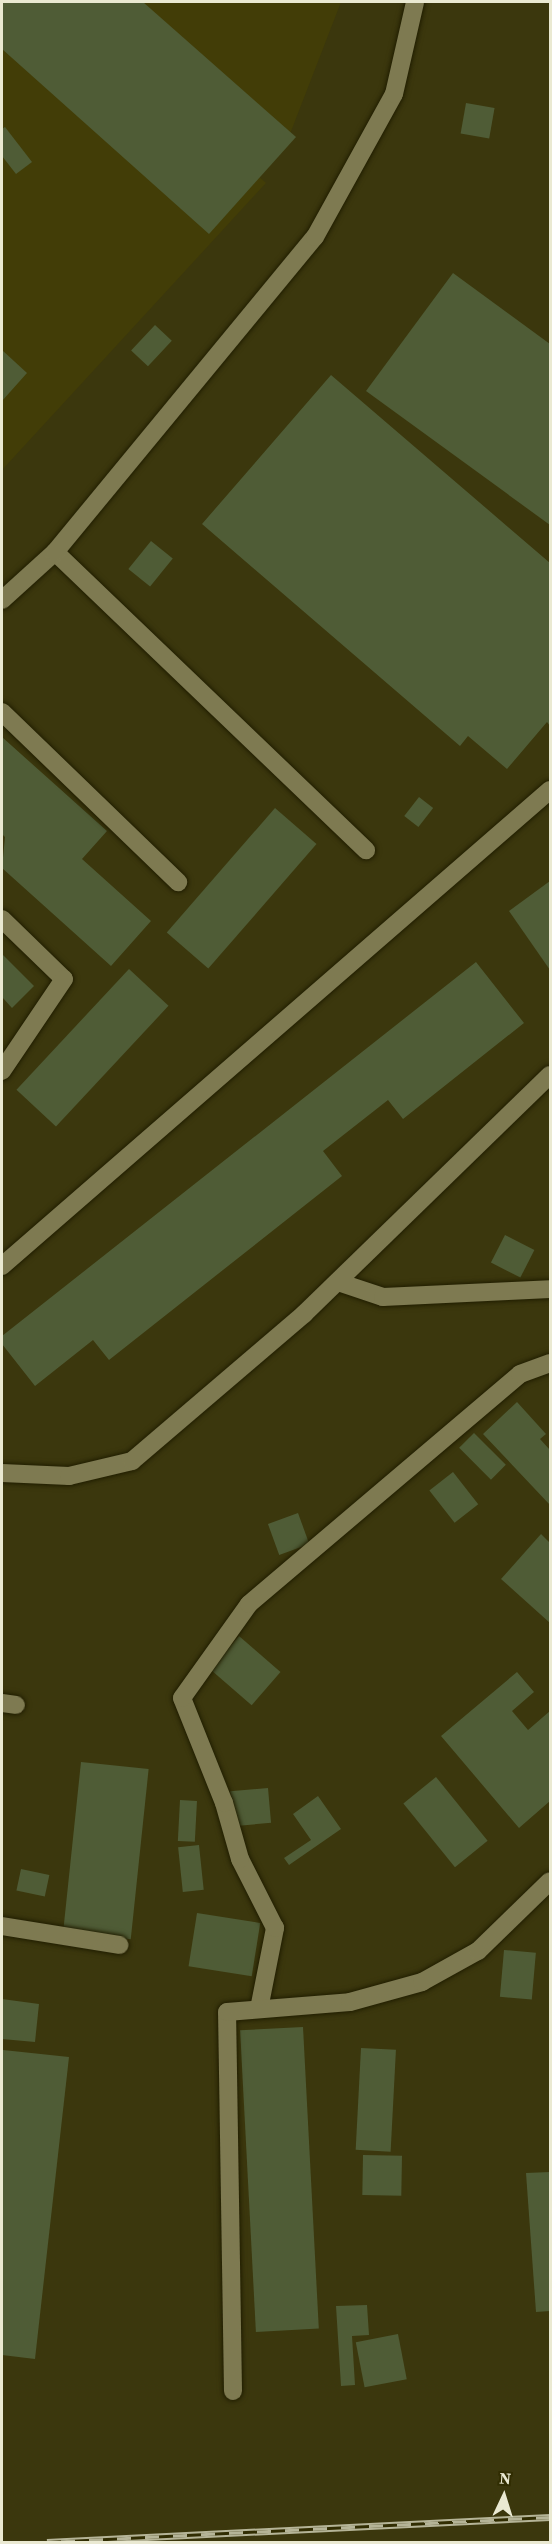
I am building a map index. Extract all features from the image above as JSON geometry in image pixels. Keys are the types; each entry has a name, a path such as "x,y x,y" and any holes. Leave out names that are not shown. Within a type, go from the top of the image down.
{"street":[{"path":"2,600 55,552 315,237 394,94 415,2"},
{"path":"55,552 366,850"},
{"path":"2,712 178,882"},
{"path":"2,1266 550,790"},
{"path":"2,919 64,979 2,1071"},
{"path":"2,1473 69,1476 132,1461 338,1282 550,1075"},
{"path":"338,1282 383,1297 550,1289"},
{"path":"259,2009 275,1928 240,1859 224,1803 182,1698 249,1604 520,1374 550,1363"},
{"path":"233,2391 227,2012 350,2002 422,1982 478,1952 550,1881"},
{"path":"2,1926 119,1945"}],"shaded area":[{"path":"2,2 68,2 266,183 2,470"},
{"path":"114,2 341,2 283,152"}],"building":[{"path":"2,2 143,2 296,137 209,234 2,49"},
{"path":"466,103 495,108 489,139 461,134"},
{"path":"5,127 32,162 16,174 2,156 2,129"},
{"path":"453,273 550,344 550,525 366,391"},
{"path":"155,325 172,341 148,366 131,351"},
{"path":"2,350 27,373 2,401"},
{"path":"331,375 550,563 550,726 547,722 507,769 468,736 460,746 202,524"},
{"path":"151,541 173,559 150,587 128,569"},
{"path":"2,737 107,831 82,859 151,921 111,966 2,868 5,837 2,834"},
{"path":"419,797 433,808 418,827 404,816"},
{"path":"275,808 317,844 208,969 167,933"},
{"path":"550,881 550,970 509,911"},
{"path":"2,954 34,986 12,1008 2,997"},
{"path":"476,962 524,1023 403,1119 388,1100 323,1151 342,1176 109,1360 93,1340 35,1386 2,1344 2,1336"},
{"path":"129,969 168,1006 56,1127 16,1090"},
{"path":"505,1235 534,1250 520,1278 491,1263"},
{"path":"517,1402 546,1434 540,1439 550,1450 550,1505 483,1434"},
{"path":"474,1433 506,1465 491,1480 459,1448"},
{"path":"453,1472 478,1504 455,1523 429,1490"},
{"path":"298,1513 309,1544 279,1555 268,1524"},
{"path":"541,1534 550,1543 550,1623 501,1579"},
{"path":"239,1636 281,1672 252,1705 210,1669"},
{"path":"517,1672 534,1692 512,1711 528,1730 550,1711 550,1801 519,1828 441,1736"},
{"path":"81,1762 149,1769 131,1939 63,1932"},
{"path":"436,1777 488,1841 455,1867 403,1803"},
{"path":"268,1788 271,1823 233,1826 230,1791"},
{"path":"318,1796 341,1829 289,1865 284,1858 311,1840 293,1814"},
{"path":"180,1800 197,1801 195,1842 178,1841"},
{"path":"199,1845 204,1890 183,1892 178,1847"},
{"path":"21,1869 49,1875 45,1897 16,1891"},
{"path":"197,1913 260,1923 252,1976 189,1966"},
{"path":"504,1950 536,1953 532,2000 500,1997"},
{"path":"2,1999 39,2004 35,2042 2,2039"},
{"path":"303,2027 319,2329 256,2332 240,2030"},
{"path":"361,2048 396,2050 391,2152 356,2150"},
{"path":"3,2050 69,2057 35,2359 2,2355"},
{"path":"363,2155 402,2156 401,2196 362,2195"},
{"path":"550,2172 550,2311 536,2312 526,2173"},
{"path":"367,2305 369,2335 352,2336 355,2385 341,2386 336,2306"},
{"path":"398,2334 407,2379 365,2387 356,2342"}],"railway":[{"path":"47,2542 550,2517"}]}
